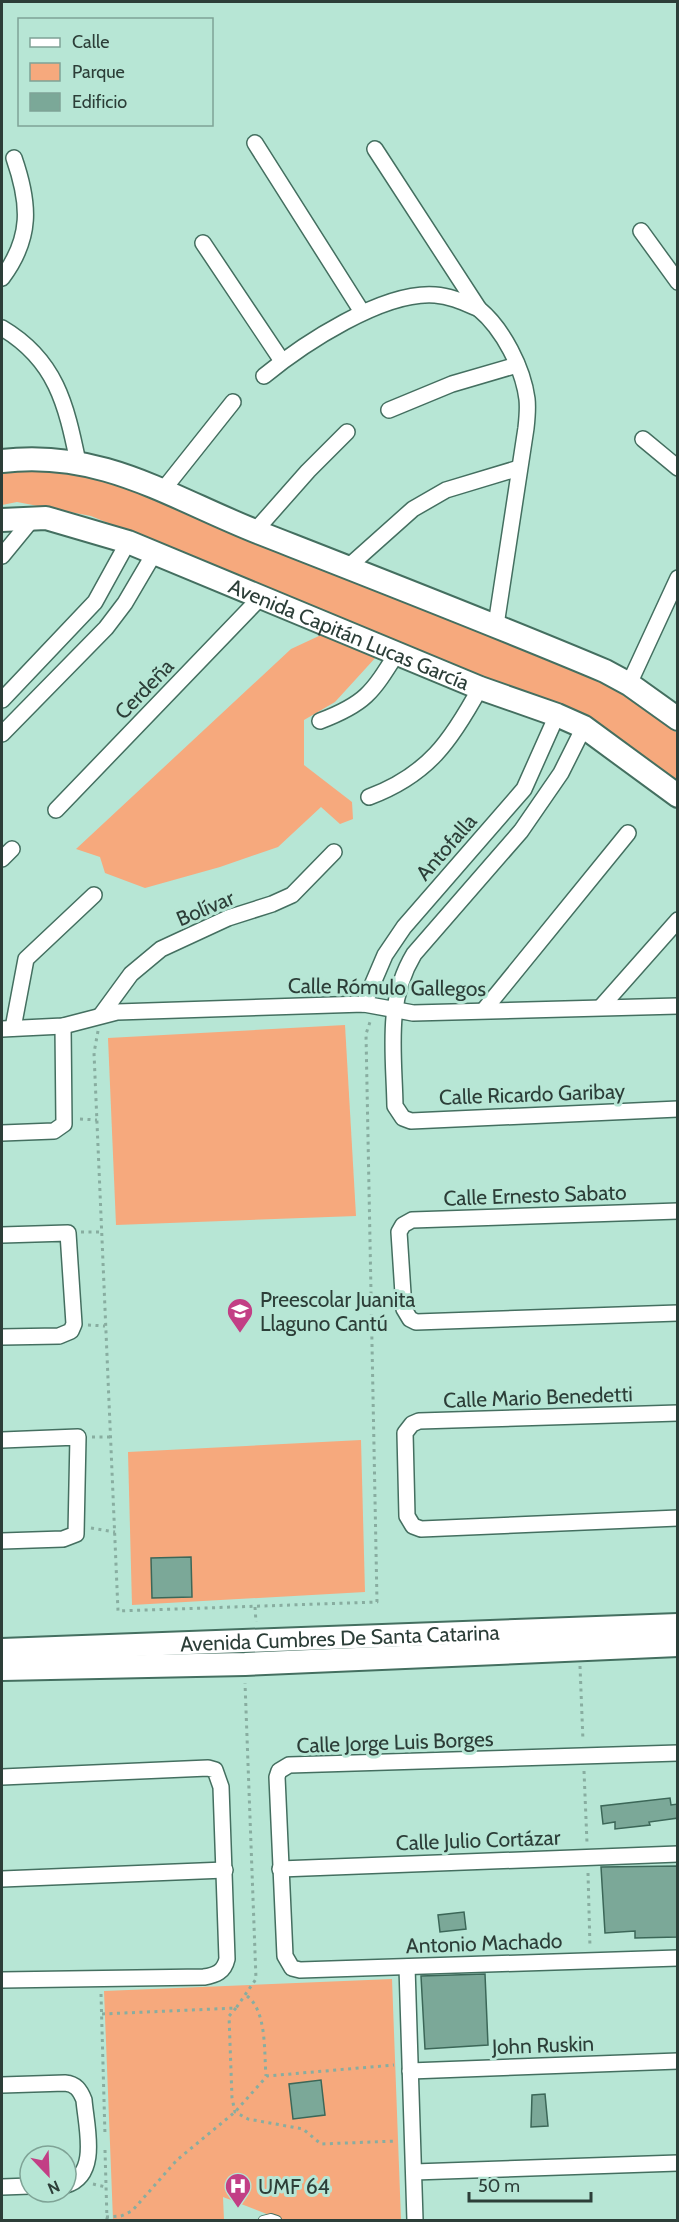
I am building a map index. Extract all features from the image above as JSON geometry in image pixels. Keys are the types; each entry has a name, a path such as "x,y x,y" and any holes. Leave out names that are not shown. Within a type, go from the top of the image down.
{"street":[{"path":"255,142 362,312"},
{"path":"375,149 479,309"},
{"path":"2,278 14,261 25,227 25,195 14,158"},
{"path":"641,231 678,282"},
{"path":"203,243 282,361"},
{"path":"264,376 282,361 362,312 397,301 434,295 452,298 479,309 489,317 517,364 527,399 526,428 496,625"},
{"path":"2,328 29,347 52,376 65,404 78,462"},
{"path":"389,410 452,384 517,364"},
{"path":"163,490 233,402"},
{"path":"255,531 308,471 347,432"},
{"path":"644,440 678,468"},
{"path":"2,461 22,459 78,462 105,468 163,490 255,531 496,625 629,684 678,719"},
{"path":"348,567 413,509 446,490 519,468"},
{"path":"2,556 34,517"},
{"name":"Avenida Capitán Lucas García","path":"2,520 34,517 75,525 128,542 480,688 557,715 584,727 678,796"},
{"path":"2,700 87,612 128,542"},
{"path":"2,734 106,628 125,603 155,552"},
{"path":"629,684 678,578"},
{"name":"Cerdeña","path":"56,810 261,597"},
{"path":"320,721 362,702 375,688 397,653"},
{"path":"369,797 393,788 423,769 444,747 480,688"},
{"name":"Antofalla","path":"370,1005 385,955 404,927 524,789 557,715"},
{"path":"393,1008 404,971 414,954 521,831 561,773 584,727"},
{"path":"484,1010 628,833"},
{"name":"Bolívar","path":"101,1015 131,974 161,949 228,918 292,895 334,852"},
{"path":"7,1029 26,959 94,895"},
{"path":"601,1007 678,920"},
{"name":"Calle Rómulo Gallegos","path":"7,1029 63,1026 101,1015 370,1005 413,1013 678,1006"},
{"name":"Calle Ricardo Garibay","path":"393,1008 395,1106 403,1118 411,1120 678,1110"},
{"path":"2,1133 54,1131 64,1122 63,1026"},
{"name":"Calle Ernesto Sabato","path":"678,1211 412,1220 403,1225 399,1232 404,1309 410,1319 416,1322 678,1313"},
{"path":"2,1235 68,1233 74,1324 67,1334 2,1337"},
{"name":"Calle Mario Benedetti","path":"678,1413 419,1421 412,1424 405,1433 407,1516 414,1526 421,1528 678,1518"},
{"path":"2,1440 78,1437 78,1528 70,1538 2,1542"},
{"name":"Avenida Cumbres De Santa Catarina","path":"2,1669 678,1625"},
{"name":"Avenida Cumbres De Santa Catarina","path":"2,1650 240,1653 579,1650 678,1645"},
{"name":"Calle Jorge Luis Borges","path":"292,1968 285,1956 280,1869 277,1777 283,1767 678,1753"},
{"path":"2,1776 208,1768 215,1770 221,1787 227,1959 225,1967 219,1972 204,1977 2,1980"},
{"name":"Calle Julio Cortázar","path":"280,1869 678,1854"},
{"path":"2,1879 225,1870"},
{"name":"Antonio Machado","path":"292,1968 300,1970 678,1958"},
{"path":"407,1967 415,2220"},
{"name":"John Ruskin","path":"410,2067 678,2061"},
{"path":"2,2085 65,2083 77,2087 84,2100 88,2162 78,2179"},
{"path":"414,2172 678,2163"},
{"path":"2,2187 18,2186"}],"lane":[{"path":"263,2220 271,2218 277,2220"}],"path":[{"path":"101,1015 94,1053 118,1611 377,1602 366,1034 370,1005"},
{"path":"64,1122 97,1120"},
{"path":"78,1528 115,1532"},
{"path":"255,1606 256,1626 244,1627 240,1653 256,1979 247,1996 229,2016 232,2098 235,2112 248,2119 303,2129 321,2144 414,2140"},
{"path":"579,1650 590,1960"},
{"path":"100,1977 104,2078"},
{"path":"247,1996 255,2001 261,2025 267,2076"},
{"path":"102,2014 236,2007"},
{"path":"106,2187 106,2219 122,2216 132,2211 177,2160 235,2112 267,2076 410,2067"}],"green space":[{"path":"29,466 98,474 612,685 677,733 677,782 588,720 91,516 17,502 2,505 2,470"},
{"path":"321,635 377,656 335,702 304,720 304,765 352,802 353,819 340,824 321,807 278,847 220,867 145,888 105,873 100,857 76,849 291,649"},
{"path":"345,1025 356,1216 116,1225 108,1038"},
{"path":"361,1440 365,1592 132,1605 128,1452"},
{"path":"392,1979 401,2220 282,2220 223,2197 224,2220 113,2220 104,1991"}],"building":[{"path":"191,1557 192,1597 152,1598 151,1558"},
{"path":"670,1798 671,1805 678,1804 678,1818 649,1822 650,1825 615,1829 615,1822 603,1824 601,1806"},
{"path":"678,1866 678,1937 635,1938 635,1931 605,1933 601,1867"},
{"path":"464,1912 466,1929 440,1932 438,1915"},
{"path":"485,1974 488,2045 425,2049 421,1976"},
{"path":"321,2080 325,2115 293,2119 289,2084"},
{"path":"545,2094 548,2126 531,2127 532,2095"}],"place":[{"name":"Preescolar Juanita Llaguno Cantú","path":"240,1334"},
{"name":"UMF 64","path":"238,2209"}]}
